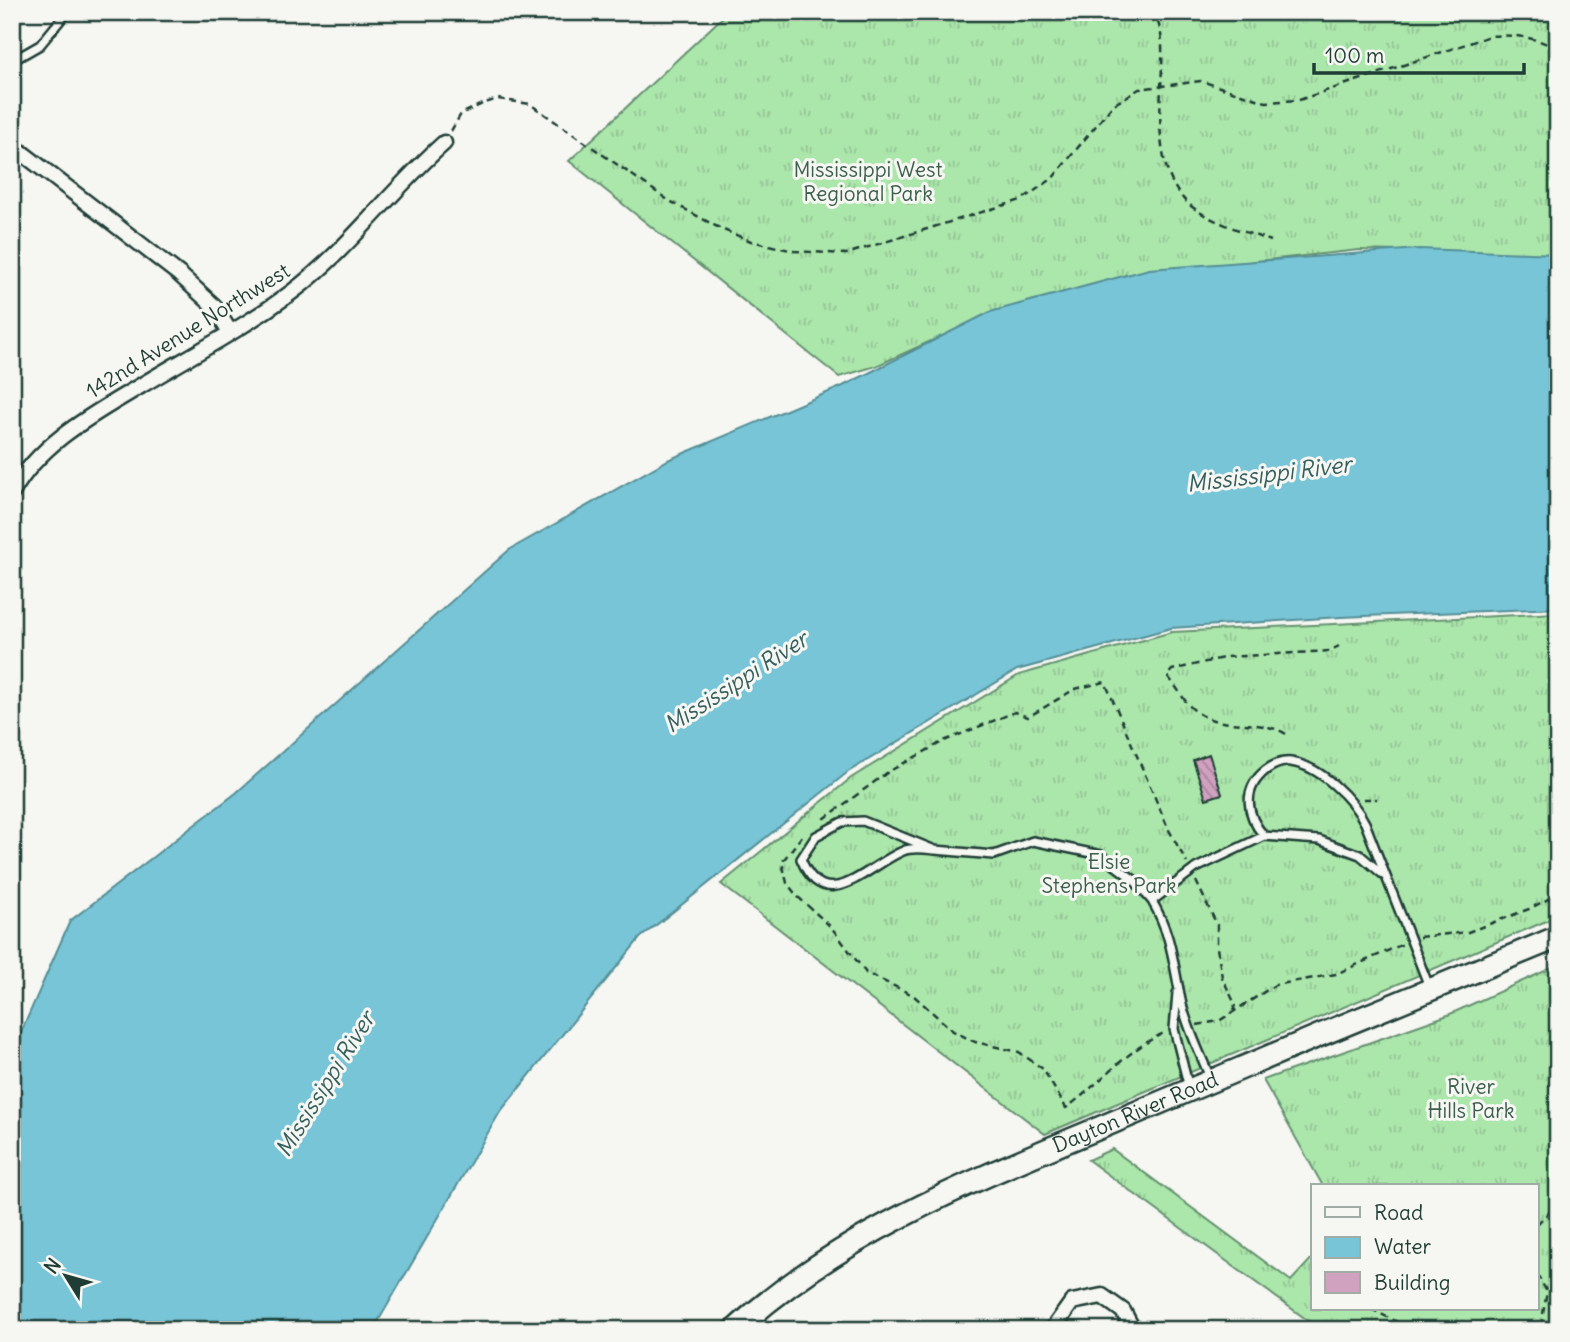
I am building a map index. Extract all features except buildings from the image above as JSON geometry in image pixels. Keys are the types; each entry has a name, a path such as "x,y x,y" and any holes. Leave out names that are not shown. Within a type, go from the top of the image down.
{"main road":[{"name":"Dayton River Road","path":"735,1330 792,1284 903,1217 1044,1151 1558,937"}],"street":[{"name":"142nd Avenue Northwest","path":"12,493 33,461 49,446 117,400 292,292 321,268 418,166 444,143"},
{"path":"12,145 179,274 214,306 230,332"},
{"path":"1052,1330 1072,1302 1102,1296 1122,1311 1133,1330"}],"lane":[{"path":"12,61 40,45 67,12"},
{"path":"1265,836 1254,824 1248,799 1258,778 1276,764 1293,762 1303,766 1353,804 1365,823 1431,989"},
{"path":"935,850 863,821 842,822 816,836 801,859 808,875 820,885 839,888 906,849 994,855 1032,841 1101,855 1133,879 1152,901 1165,923 1188,1026 1211,1081"},
{"path":"1152,901 1191,871 1265,836 1319,840 1360,855 1386,877"},
{"path":"1178,978 1174,1029 1189,1090"}],"path":[{"path":"1151,12 1161,27 1159,86 1163,152 1171,183 1201,212 1271,241"},
{"path":"444,143 465,111 498,99 530,104 668,200 721,229 751,242 794,251 846,254 1021,200 1052,179 1113,105 1139,89 1201,81 1238,96 1266,102 1299,100 1490,36 1511,34 1539,39 1558,49"},
{"path":"1286,734 1260,724 1233,724 1199,715 1187,705 1167,676 1172,670 1227,657 1329,651 1339,646"},
{"path":"816,825 888,772 944,741 1014,712 1028,718 1076,689 1105,682 1168,830 1217,925 1218,958 1222,977 1235,1004 1233,1014"},
{"path":"1353,804 1363,799 1377,799"},
{"path":"806,833 788,850 782,862 788,883 831,927 866,973 913,995 953,1031 975,1042 1019,1052 1043,1069 1066,1108 1089,1091 1140,1044 1174,1029"},
{"path":"1188,1026 1219,1021 1275,985 1336,974 1424,936 1468,932 1529,909 1558,894"},
{"path":"1538,1223 1558,1203"},
{"path":"1538,1276 1546,1292 1540,1330"},
{"path":"1373,1310 1413,1330"}],"green space":[{"name":"Mississippi West Regional Park","path":"728,12 1558,12 1558,255 1359,250 1126,275 942,336 876,366 839,377 569,161"},
{"name":"Elsie Stephens Park","path":"1558,613 1558,916 1045,1134 721,884 851,778 1019,675 1172,632"},
{"name":"River Hills Park","path":"1558,965 1558,1330 1321,1330 1088,1160 1112,1149 1291,1281 1311,1259 1311,1310 1538,1310 1538,1184 1322,1184 1263,1080 1448,1015"}],"water":[{"name":"Mississippi River","path":"1419,249 1558,254 1558,608 1341,617 1171,628 1017,670 848,772 640,938 500,1112 373,1330 12,1330 12,1053 70,921 236,793 509,550 668,460 843,386 990,312 1149,269"}]}
